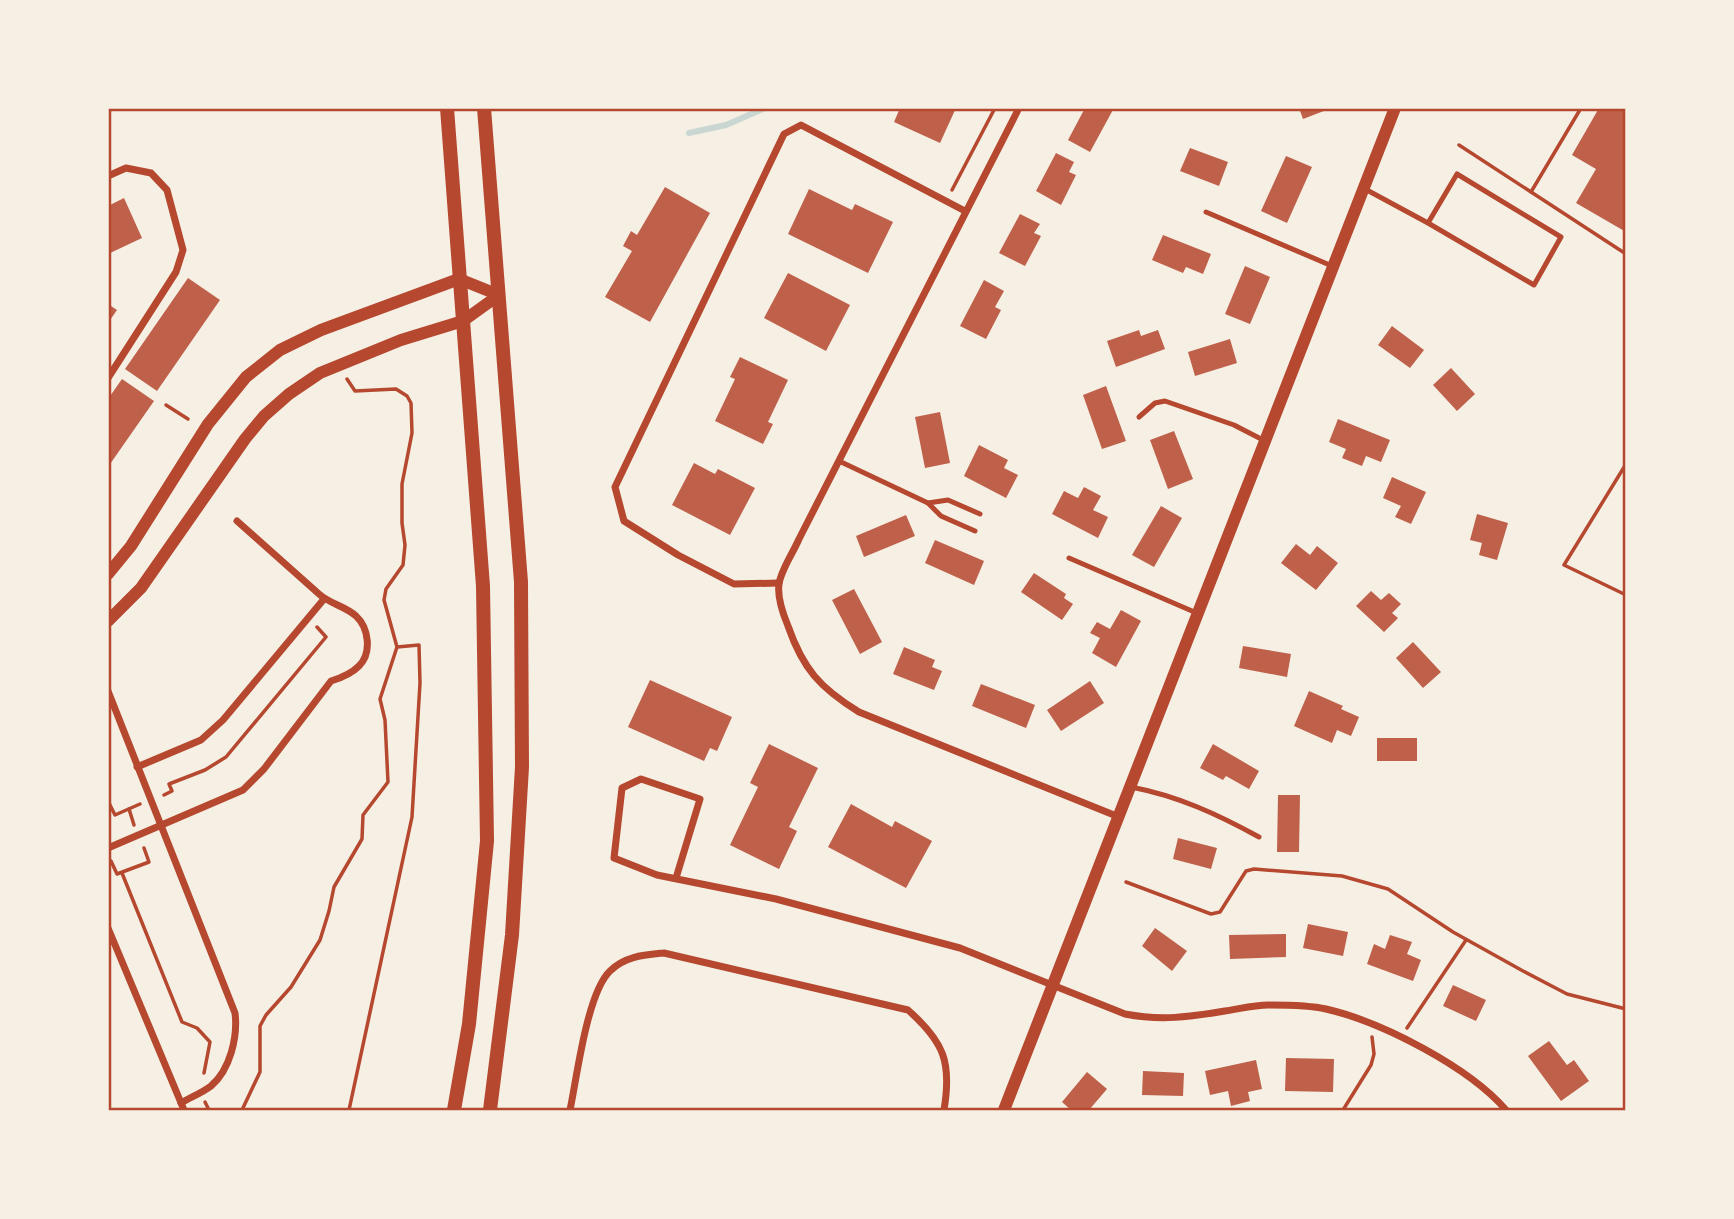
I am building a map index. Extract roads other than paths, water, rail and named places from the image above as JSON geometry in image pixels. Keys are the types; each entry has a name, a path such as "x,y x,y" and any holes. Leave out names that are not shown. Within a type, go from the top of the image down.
{"main road":[{"path":"447,108 483,586 486,841 469,1024 454,1111"},
{"path":"484,108 521,582 522,767 512,935 490,1111"}],"street":[{"path":"1019,108 779,583 781,609 801,660 832,696 859,712 1119,817"},
{"path":"1004,1111 1395,108"},
{"path":"779,583 734,584 678,555 624,521 615,487 784,134 801,125 965,211"},
{"path":"108,176 126,168 151,173 167,190 183,250 176,272 108,378"},
{"path":"108,574 131,546 208,424 246,377 280,350 321,330 459,279 499,295"},
{"path":"108,621 141,589 245,439 264,416 289,394 340,363 463,321 499,295"},
{"path":"108,848 243,790 259,775 331,681 347,676 361,664 367,649 367,633 358,618 343,607 324,599 237,521"},
{"path":"137,767 201,740 223,720 324,599"},
{"path":"108,691 218,966 236,1023 227,1063 220,1076 183,1107 108,928"},
{"path":"676,878 700,799 640,779 622,788 614,858 657,874 676,878 776,899 960,948 1125,1014 1152,1019 1186,1018 1266,1005 1325,1009 1401,1036 1445,1062 1498,1101 1506,1111"},
{"path":"570,1111 594,995 609,972 635,955 664,953 908,1010 931,1030 945,1056 948,1086 944,1111"}],"lane":[{"path":"1365,189 1534,285 1561,237 1457,174 1429,223"},
{"path":"1206,212 1332,266"},
{"path":"1139,417 1155,403 1165,401 1234,425 1265,441"},
{"path":"839,461 929,503 941,516 975,531"},
{"path":"929,503 948,500 980,514"},
{"path":"1069,558 1199,614"},
{"path":"1131,787 1175,798 1221,816 1259,837"}],"waterway":[{"path":"689,133 726,125 765,108"}]}
